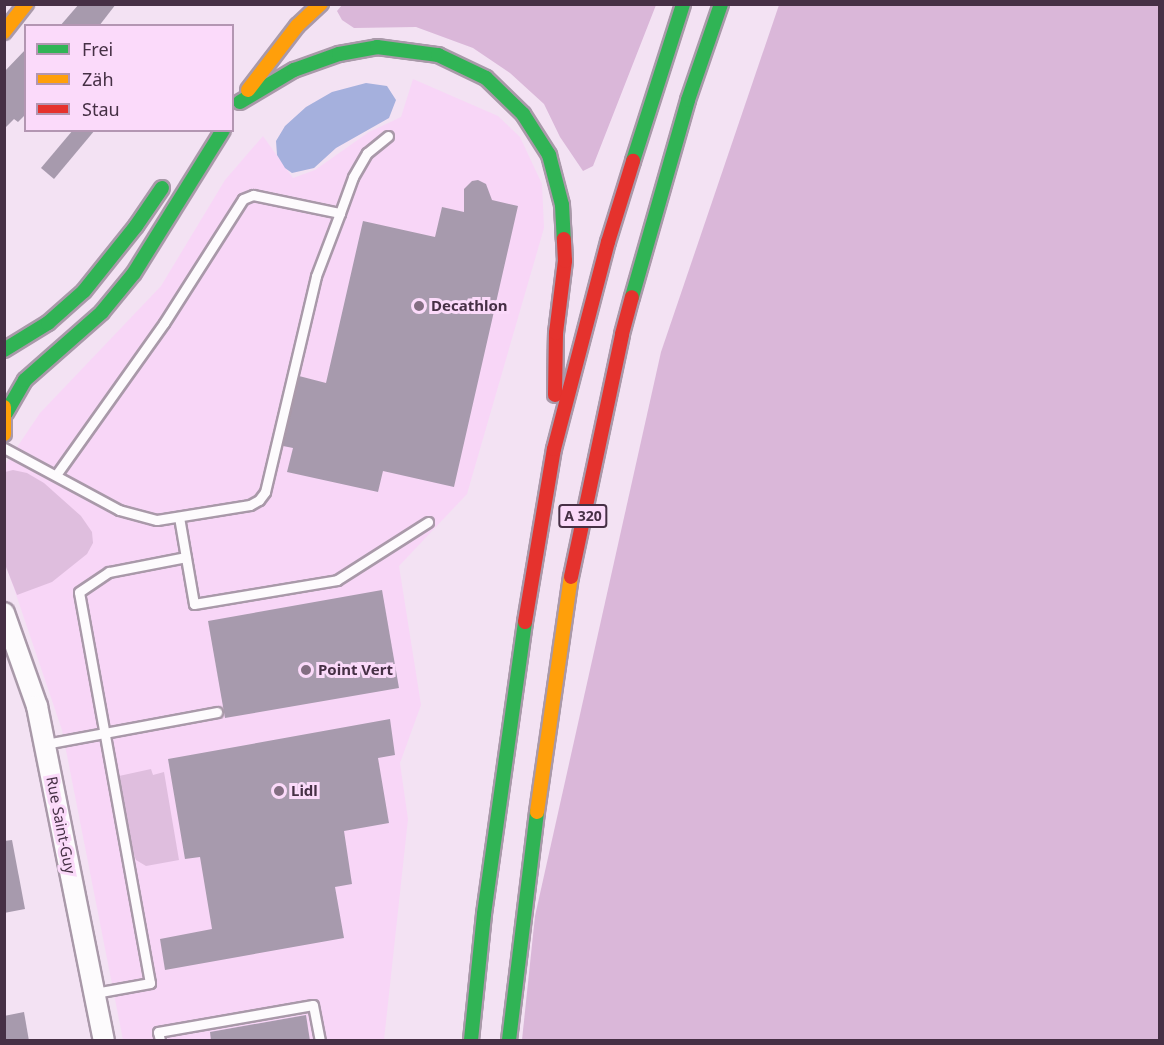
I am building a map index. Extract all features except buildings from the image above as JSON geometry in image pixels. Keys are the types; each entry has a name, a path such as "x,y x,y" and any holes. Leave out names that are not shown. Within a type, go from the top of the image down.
{"main road":[{"path":"234,112 271,57 297,26 321,4"},
{"name":"A 320","path":"471,1041 484,914 514,682 554,449 608,242 683,4"},
{"name":"A 320","path":"509,1041 523,915 568,590 622,334 688,100 721,4"},
{"path":"4,31 23,9"},
{"path":"240,102 294,70 339,54 377,47 408,49 438,55 463,66 486,78 523,114 549,155 562,205 565,261 556,333 554,449"},
{"path":"688,100 718,54"},
{"path":"4,434 5,410 26,380 102,312 134,273 222,132"},
{"path":"4,350 32,335 84,291 136,226 170,176"}],"street":[{"name":"Rue Saint-Guy","path":"4,613 25,667 45,744 104,1041"}],"lane":[{"path":"4,448 119,510 157,520 250,506 266,492 316,276 353,177 366,153 388,136"},
{"path":"56,475 158,332 243,199 253,195 340,213"},
{"path":"179,517 194,604 337,580 428,522"},
{"path":"95,993 150,983 79,592 109,572 186,557"},
{"path":"45,744 217,712"},
{"path":"160,1041 158,1032 314,1005 320,1041"}],"shaded area":[{"path":"342,5 656,5 593,166 583,171 560,137 544,104 510,73 473,48 416,27 354,28 342,20 337,11"},
{"path":"779,5 1159,5 1159,1040 522,1040 535,916 661,352"},
{"path":"413,79 498,116 520,137 542,184 544,228 467,494 399,566 421,705 400,763 408,819 384,1040 123,1040 62,730 5,562 5,465 40,413 161,286 225,180 263,136 293,178 315,170 369,132 401,117"},
{"path":"13,470 27,473 44,483 81,516 92,532 93,543 87,554 52,582 17,595 4,562 5,472"},
{"path":"151,769 153,775 164,772 179,860 146,866 136,860 133,852 119,776"}],"water":[{"path":"366,83 387,86 396,100 389,118 336,148 314,168 292,173 285,168 277,155 276,141 285,126 306,107 332,92"}],"traffic: fast":[{"path":"633,161 683,4"},
{"path":"632,297 688,100 721,4"},
{"path":"240,102 294,70 339,54 377,47 438,55 486,78 523,114 549,155 562,205 564,239"},
{"path":"6,413 25,380 102,312 134,273 222,132"},
{"path":"4,350 48,323 84,291 136,226 162,188"},
{"path":"471,1040 484,914 525,622"},
{"path":"509,1040 537,812"}],"traffic: slow":[{"path":"4,32 26,4"},
{"path":"248,90 297,26 321,4"},
{"path":"4,407 4,434"},
{"path":"537,812 571,577"}],"traffic: jam":[{"path":"525,622 554,449 608,242 633,161"},
{"path":"555,395 556,333 565,261 564,239"},
{"path":"571,577 622,334 632,297"}],"place":[{"name":"Decathlon","path":"419,306"},
{"name":"Point Vert","path":"306,670"},
{"name":"Lidl","path":"279,791"}]}
